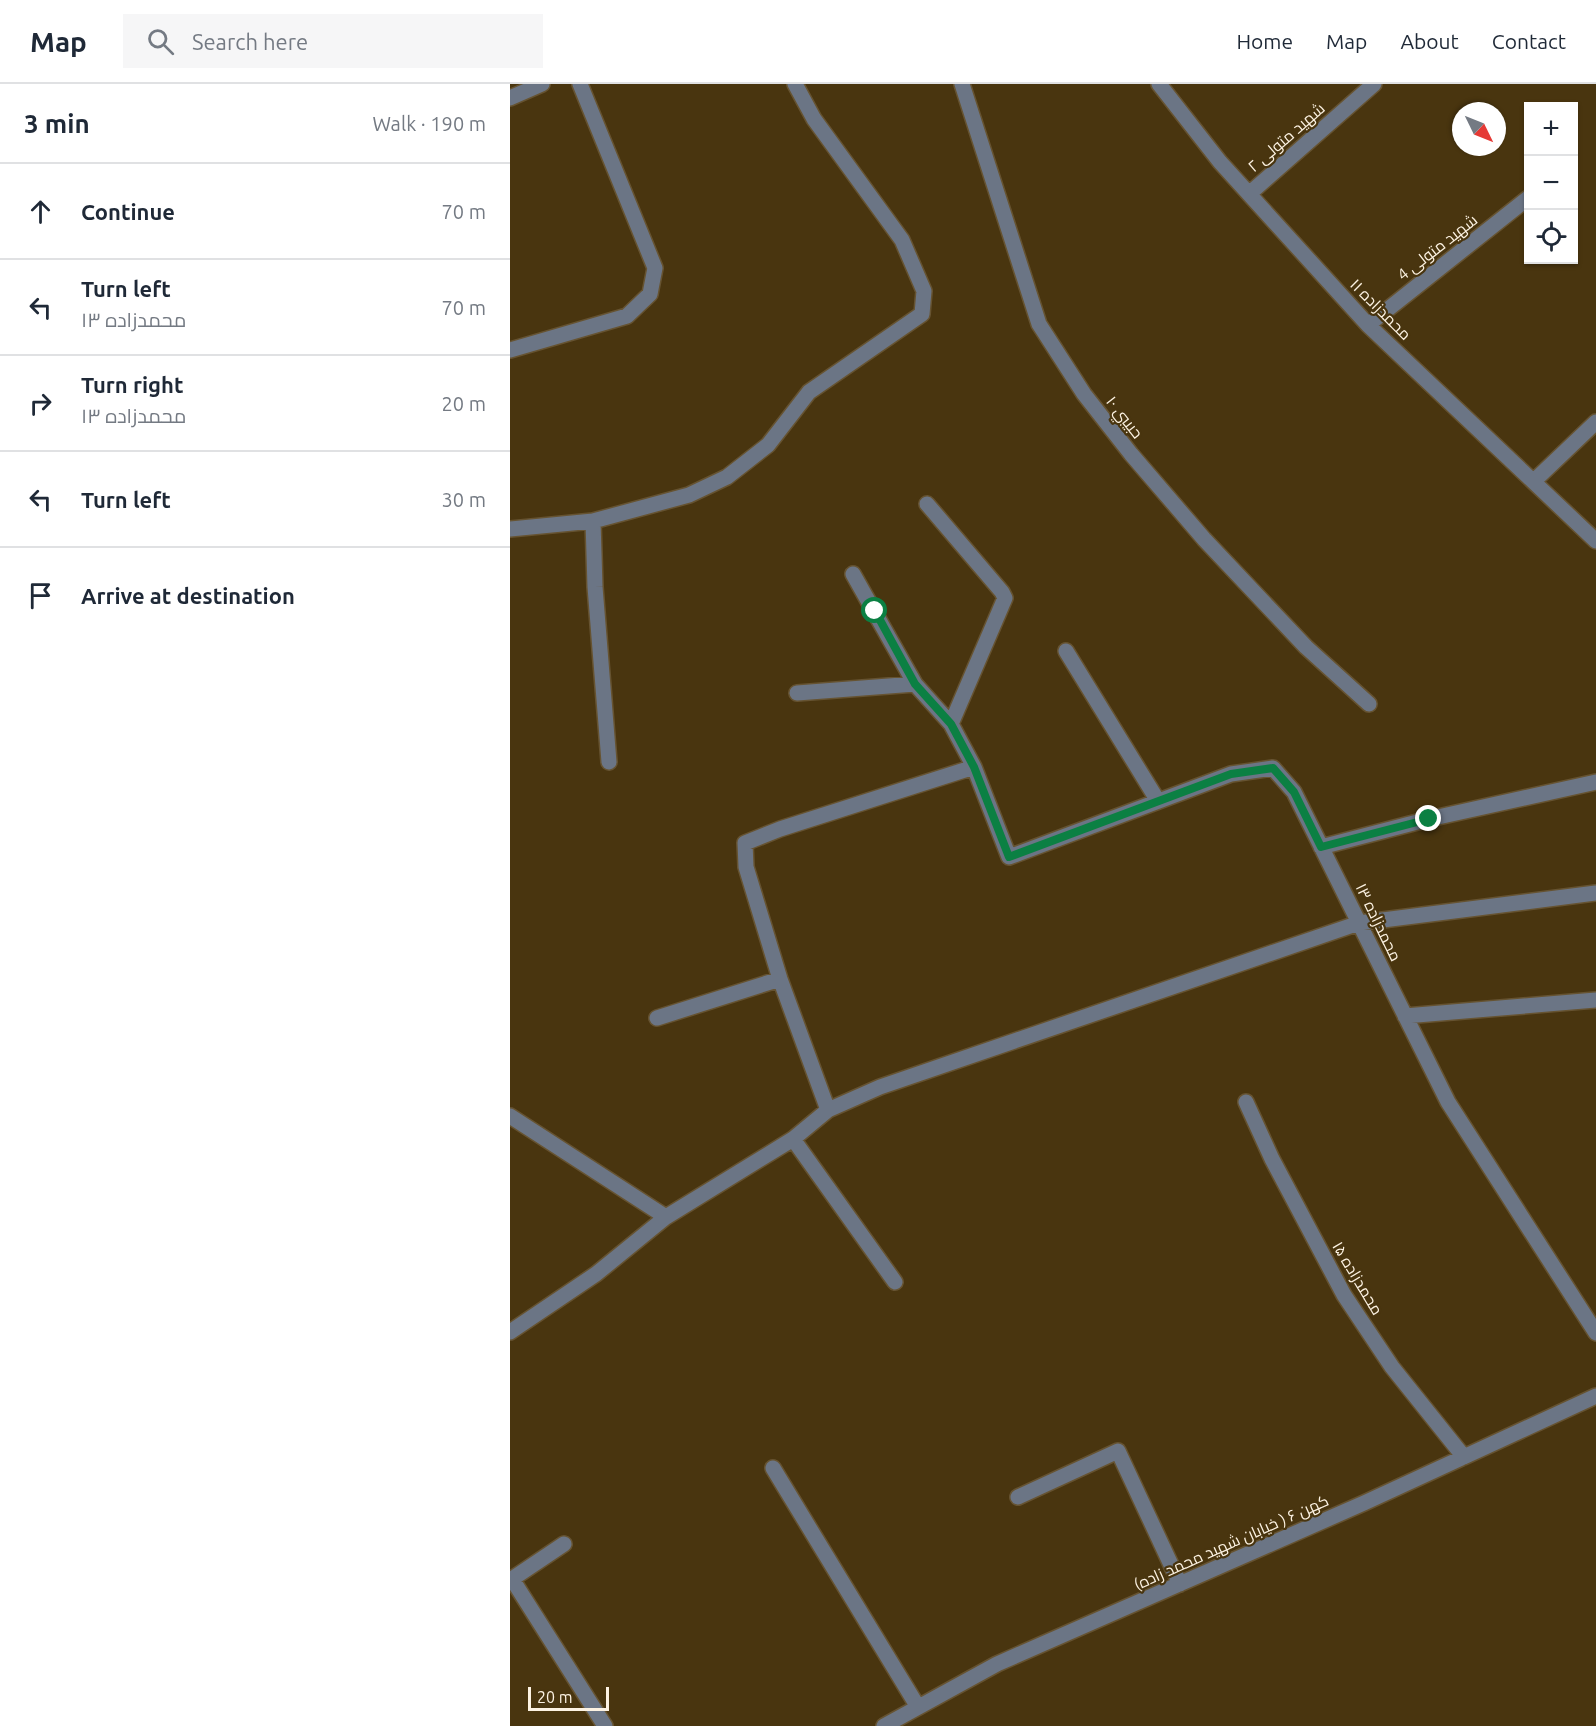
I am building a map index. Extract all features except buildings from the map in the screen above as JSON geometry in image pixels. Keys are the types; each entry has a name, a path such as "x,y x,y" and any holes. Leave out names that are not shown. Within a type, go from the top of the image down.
{"street":[{"path":"510,98 542,84"},
{"path":"510,350 627,316 650,294 655,268 580,84"},
{"path":"510,529 593,520 689,495 727,477 768,445 809,392 922,314 924,291 902,240 814,119 795,84"},
{"name":"حبيبي ١٠","path":"962,84 1039,324 1084,394 1131,454 1204,539 1306,647 1369,704"},
{"name":"محمدزاده ۱۱","path":"1159,84 1220,162 1368,325 1596,541"},
{"name":"شهید متولی ۲","path":"1249,194 1374,84"},
{"name":"شهید متولی 4","path":"1368,325 1524,201"},
{"path":"1534,481 1596,422"},
{"path":"927,504 1005,598 951,724"},
{"path":"593,520 595,587 609,762"},
{"path":"828,1110 780,979 746,867 746,843 780,829 974,767 951,724 915,684 853,574"},
{"path":"1066,651 1158,801"},
{"path":"797,693 915,684"},
{"name":"محمدزاده ۱۳","path":"974,767 1009,857 1231,774 1273,768 1294,792 1448,1102 1596,1333"},
{"path":"1321,847 1429,819 1596,782"},
{"path":"510,1332 597,1274 666,1217 793,1139 828,1110 880,1087 1359,923 1596,893"},
{"path":"657,1018 780,979"},
{"path":"1405,1016 1596,1000"},
{"name":"محمدزاده ۱۵","path":"1246,1102 1272,1159 1344,1295 1392,1367 1464,1457"},
{"path":"510,1116 666,1217"},
{"path":"793,1139 895,1282"},
{"name":"کهن ۶ ( خیابان شهید محمد زاده)","path":"884,1726 997,1664 1364,1503 1596,1396"},
{"path":"1018,1497 1118,1451 1180,1584"},
{"path":"773,1468 918,1707"},
{"path":"564,1544 512,1579 605,1726"}],"route":[{"path":"875,611 915,684 951,724 974,767 1009,857 1231,774 1273,768 1294,792 1321,847 1429,819"}]}
